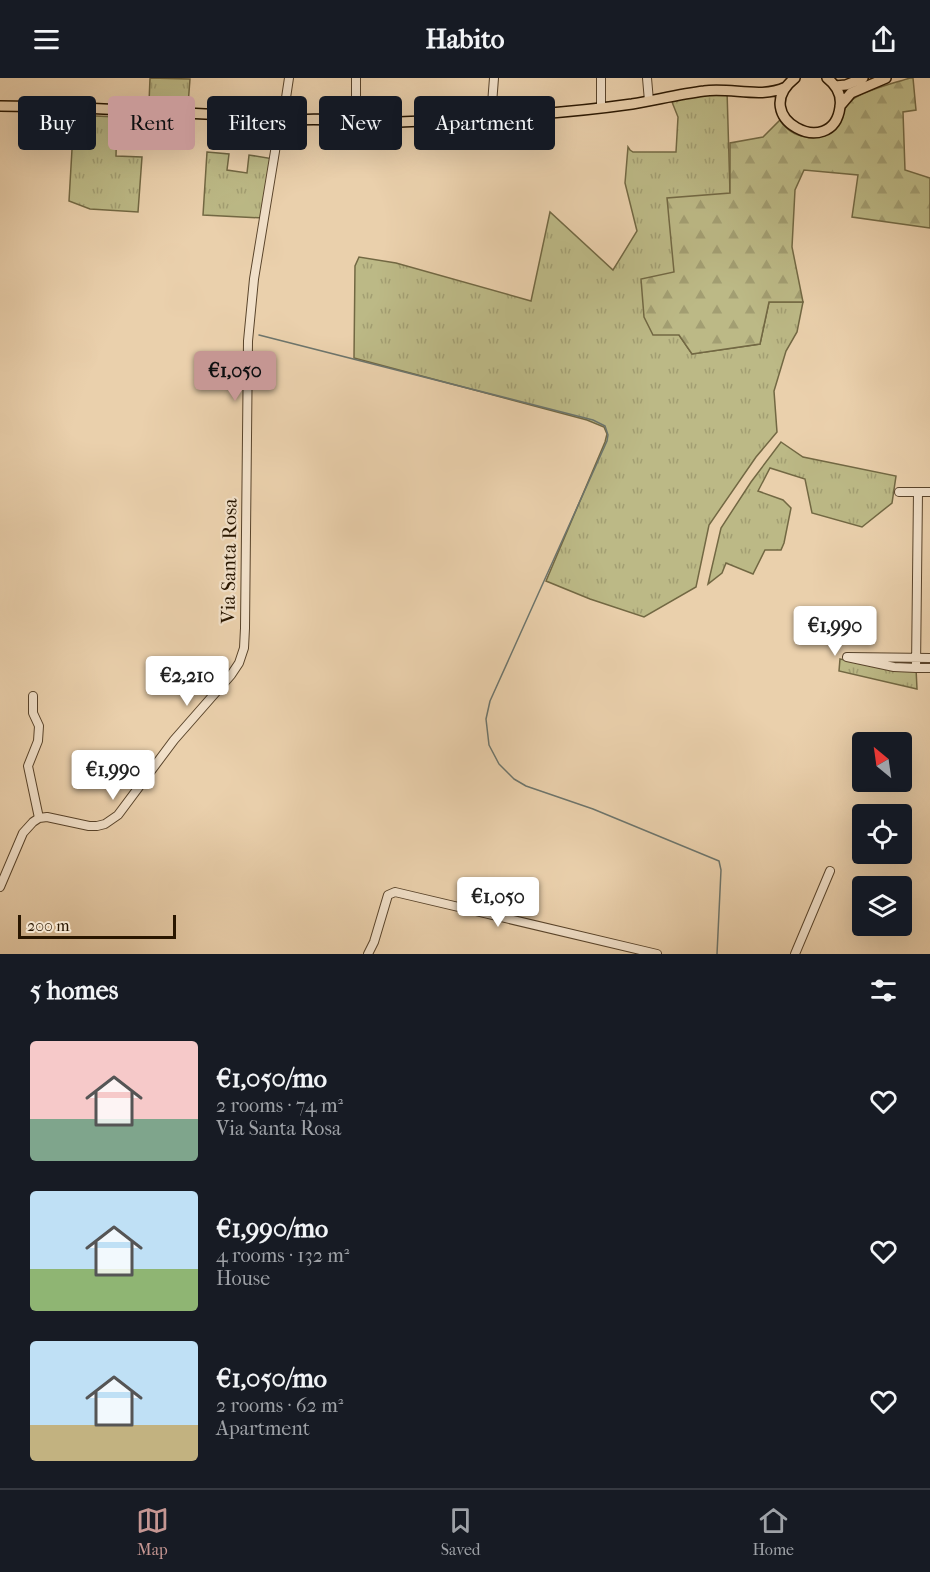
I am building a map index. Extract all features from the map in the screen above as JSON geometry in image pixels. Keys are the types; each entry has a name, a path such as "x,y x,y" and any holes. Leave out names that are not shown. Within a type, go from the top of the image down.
{"main road":[{"path":"781,108 782,94 795,78"},
{"path":"751,92 772,100 781,108 789,123 796,129 812,133 828,127 838,114 840,106 838,92 827,78"},
{"path":"835,86 846,85 863,78"},
{"path":"840,106 851,93 883,79"},
{"path":"555,111 648,101 706,91 774,92 786,87"},
{"path":"0,106 207,114"}],"street":[{"path":"284,96 289,78"},
{"path":"356,78 356,96"},
{"path":"493,96 495,78"},
{"path":"601,78 601,106"},
{"path":"647,78 648,101"},
{"path":"883,79 893,78"},
{"name":"Via Santa Rosa","path":"39,818 47,817 89,826 97,826 112,820 174,740 239,663 244,648 245,622 248,341 254,279 276,150"},
{"path":"899,492 930,492"},
{"path":"916,668 918,492"},
{"path":"930,658 845,657 894,668 930,668"},
{"path":"0,887 23,833 27,826 39,818 28,766 38,741 39,726 33,713 33,696"},
{"path":"795,954 830,871"},
{"path":"368,954 374,942 388,895 395,892 657,954"}],"green space":[{"path":"150,78 190,79 189,96 149,96"},
{"path":"913,78 916,110 903,112 905,170 930,178 930,228 852,217 858,175 804,170 795,190 792,247 803,302 769,302 760,344 692,354 679,335 653,335 644,317 641,279 674,272 667,198 730,193 730,143 763,137 780,120 792,132 799,135 822,136 836,127 849,102 859,95"},
{"path":"727,90 730,193 674,272 679,335 692,354 760,344 769,302 803,302 797,332 786,351 774,391 777,432 756,457 709,525 696,587 644,617 546,581 605,442 607,434 604,427 587,420 354,358 355,266 359,257 396,263 531,301 550,212 613,270 637,231 625,183 628,147 633,152 676,152 678,117 670,97"},
{"path":"96,116 108,117 108,150 116,150 116,156 142,157 138,212 90,209 69,201 72,150 96,150"},
{"path":"207,152 229,154 227,170 247,173 249,155 274,159 263,218 203,215"},
{"path":"781,442 803,457 896,476 892,503 862,527 812,513 805,479 770,468 758,491 783,500 791,508 781,550 765,550 753,574 726,563 722,573 708,584 721,528"},
{"path":"840,659 890,669 916,668 917,689 839,671"}],"waterway":[{"path":"259,335 593,420 605,426 607,441 490,701 486,719 489,745 499,764 514,779 526,786 593,809 719,861 721,870 717,954"}]}
